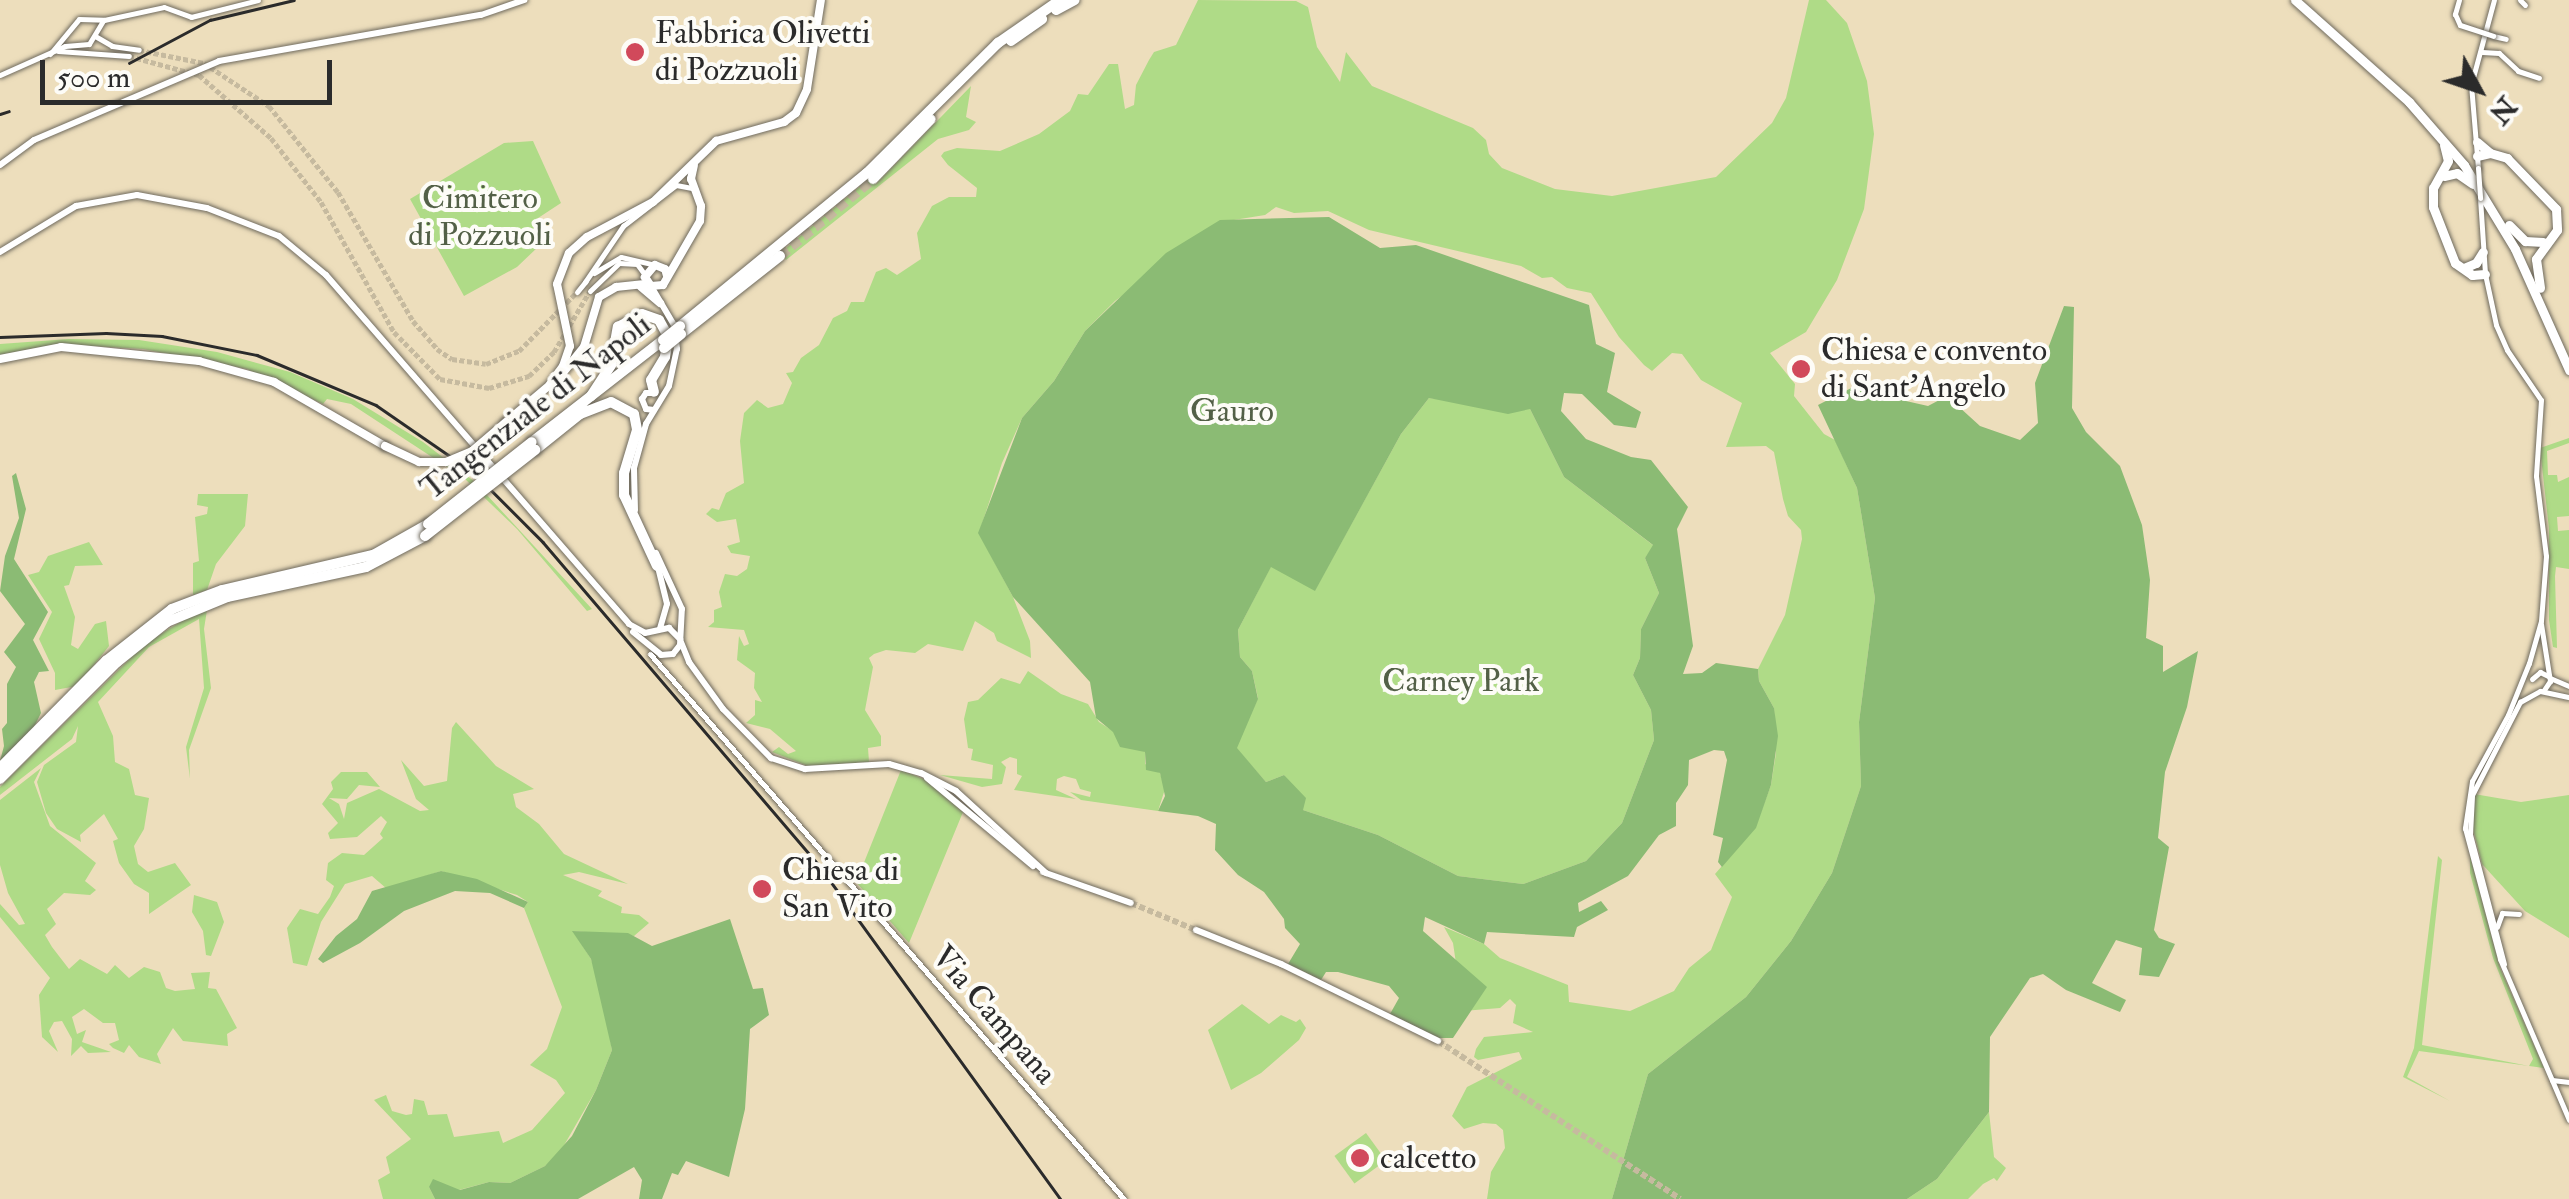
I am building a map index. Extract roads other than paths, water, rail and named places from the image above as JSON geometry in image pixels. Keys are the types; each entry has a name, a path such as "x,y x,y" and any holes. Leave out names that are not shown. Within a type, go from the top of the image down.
{"highway":[{"name":"Tangenziale di Napoli","path":"681,330 868,174 998,43 1060,0"},
{"path":"872,179 1002,48 1075,0"},
{"path":"2295,0 2385,78 2439,134 2515,248 2569,370"},
{"path":"2304,0 2432,118 2473,168 2509,225 2569,356"},
{"path":"2439,134 2448,161 2438,181 2433,207 2448,251 2486,286"},
{"path":"2477,142 2492,155 2511,161 2556,209 2558,226 2536,259 2540,288"},
{"path":"2478,162 2492,155"},
{"path":"2438,181 2457,173 2480,194"},
{"path":"2509,225 2525,240 2546,242"},
{"path":"2465,270 2476,263 2482,252"},
{"name":"Tangenziale di Napoli","path":"0,779 117,662 167,622 214,601 366,567 425,536 591,396 780,256"},
{"path":"2465,270 2484,274"},
{"path":"591,396 611,365 616,329 629,317 642,314 658,320 668,336 665,357 651,380 657,396"},
{"name":"Tangenziale di Napoli","path":"0,768 106,660 172,609 222,590 373,555 428,524 580,414 663,344"},
{"path":"580,414 611,402 634,414 638,430 624,473 624,494 658,566"}],"main road":[{"path":"0,165 28,143 210,64 254,52 481,15 524,0"},
{"path":"550,384 568,356 566,319 557,284 569,253 587,237 632,215 725,136 784,122 800,108 821,0"},
{"path":"663,307 666,279 700,222 691,179 699,156"},
{"path":"681,176 691,179"},
{"path":"0,252 76,206 137,195 207,208 279,236 326,275 634,632 654,651 689,662"},
{"path":"648,282 655,265 662,266 666,279"},
{"path":"566,319 579,331 586,328 602,294 626,284 666,279"},
{"path":"648,282 663,307 677,346 669,386 657,396 646,424 632,488 636,511 678,600 682,618 680,640 672,654"},
{"path":"626,284 643,288 663,307"},
{"path":"0,359 49,348 147,353 257,376 298,394 410,460 441,463 472,451 550,384 580,354 591,316"},
{"path":"646,424 642,396 657,396"},
{"path":"644,407 654,410"},
{"path":"652,548 671,622 682,618"},
{"path":"654,651 667,608 678,600"},
{"path":"625,620 641,632 672,629 689,662 723,709 771,758 804,770 889,764 921,773 952,789 1046,874"},
{"path":"921,773 1003,846 1046,874 1132,903"},
{"path":"1196,930 1281,964 1438,1040"}],"street":[{"path":"52,52 72,22 164,8 192,17 258,0"},
{"path":"2459,0 2456,14 2460,25 2506,39"},
{"path":"2490,0 2492,10 2471,85 2484,274 2501,340 2541,400 2536,476 2546,556 2541,621 2528,678 2472,780 2465,810 2466,837 2505,967 2569,1120"},
{"path":"86,20 108,45 139,50"},
{"path":"86,46 104,20"},
{"path":"67,34 75,45"},
{"path":"0,76 75,45 108,53"},
{"path":"52,52 129,56"},
{"path":"2482,52 2501,54 2518,71 2539,78"},
{"path":"577,292 615,234 680,184 694,190"},
{"path":"632,215 649,209"},
{"path":"585,282 606,263 620,258 655,265"},
{"path":"590,291 619,264 637,264 648,282"},
{"path":"2505,967 2470,834 2470,802 2483,766 2520,702 2542,691 2549,674 2541,621"},
{"name":"Via Campana","path":"654,651 660,665 1124,1199"},
{"path":"672,654 668,664 673,678"},
{"path":"2528,678 2540,672 2569,686"},
{"path":"2528,678 2542,691 2569,697"},
{"path":"2496,930 2502,913 2519,914"},
{"path":"2552,1080 2569,1082"}],"tunnel":[{"path":"139,50 204,63 269,106 338,192 413,321 437,349 452,359 486,364 519,351 577,292"},
{"path":"129,56 199,75 271,138 321,202 394,332 440,379 489,388 529,376 554,352 590,291"},
{"path":"780,256 873,179"},
{"path":"1131,903 1196,930"},
{"path":"1438,1041 1680,1199"}],"railway":[{"path":"129,63 210,20 294,0"},
{"path":"0,114 9,111"},
{"path":"0,337 106,333 162,336 257,355 376,405 473,472 543,542 821,868 1061,1199"}],"place":[{"name":"Fabbrica Olivetti di Pozzuoli","path":"635,52"},
{"name":"Chiesa e convento di Sant'Angelo","path":"1801,369"},
{"name":"Chiesa di San Vito","path":"762,889"},
{"name":"calcetto","path":"1360,1158"}],"park label":[{"name":"Cimitero di Pozzuoli","path":"480,218"},
{"name":"Gauro","path":"1232,411"},
{"name":"Carney Park","path":"1461,681"}]}
